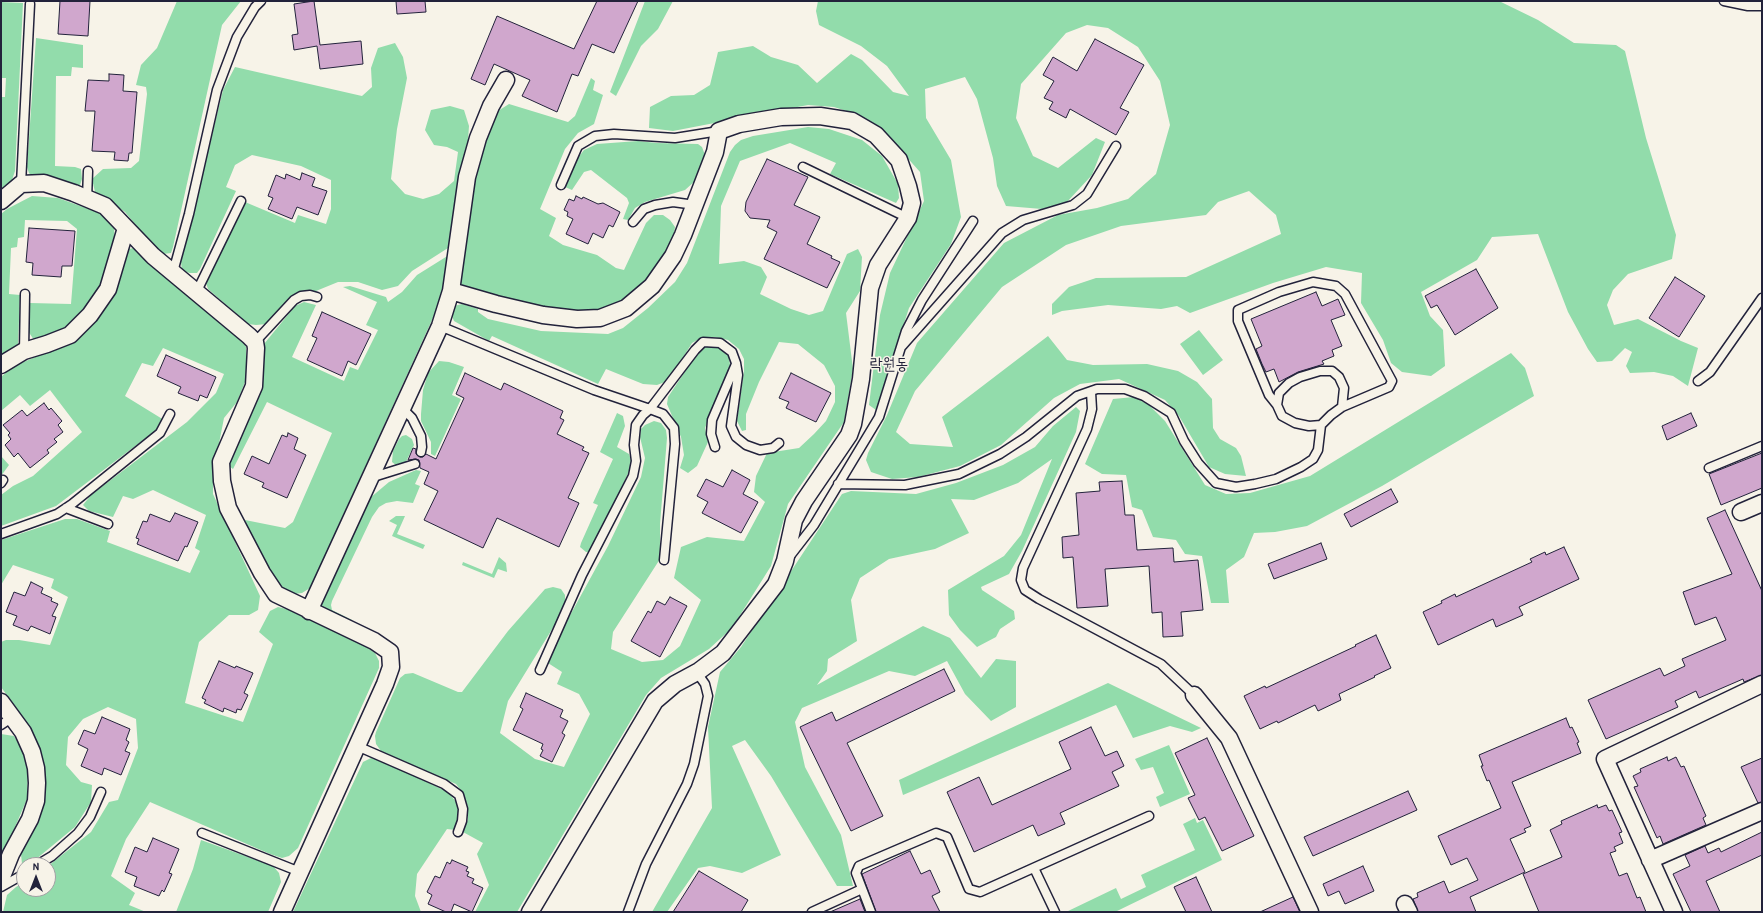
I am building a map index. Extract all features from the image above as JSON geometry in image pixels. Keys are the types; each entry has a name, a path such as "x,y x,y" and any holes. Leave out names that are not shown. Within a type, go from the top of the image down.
{"street":[{"path":"309,611 440,326 451,291 467,177 478,138 491,106 506,80"},
{"path":"451,291 496,304 543,315 577,319 600,318 626,308 652,286 665,268 683,235 715,152 719,131 739,124 782,117 820,116 852,121 876,135 899,160 912,203 908,218 878,265 870,288 862,379 853,424 849,435 804,501 794,520 785,561 776,584 723,653 694,674 675,684 655,701 530,912"},
{"path":"1,201 21,184 44,183 105,206 153,256 197,291 255,342 256,367 254,386 221,462 222,481 228,508 262,573 276,594 374,642 390,652 391,667 282,912"},
{"path":"1,365 24,351 70,335 90,315 108,289 126,228"},
{"path":"1741,512 1762,503"},
{"path":"1674,912 1605,759 1762,684"},
{"path":"1194,695 1229,738 1310,912"},
{"path":"1,702 7,721 23,732 32,752 36,768 36,801 30,819 11,854 1,879"},
{"path":"1650,860 1762,811"}],"lane":[{"path":"173,272 217,90 237,37 255,7 261,1"},
{"path":"1724,1 1762,6"},
{"path":"21,184 30,4"},
{"path":"560,185 578,146 594,136 614,134 675,138 719,131"},
{"path":"900,348 1002,233 1023,220 1074,205 1088,194 1116,146"},
{"path":"803,167 908,218"},
{"path":"87,199 88,171"},
{"path":"197,291 241,201"},
{"path":"633,222 644,209 655,205 673,202 695,205"},
{"path":"785,561 814,525 879,417 906,331 922,300 973,221"},
{"path":"838,484 905,485 959,474 1000,454 1026,437 1077,396 1097,389 1125,389 1144,396 1171,413 1184,441 1198,463 1216,483 1236,487 1276,479 1301,467 1313,459 1318,450 1321,425 1331,415 1342,408 1389,387 1392,381 1346,294 1336,286 1313,282 1278,292 1238,310 1238,321 1269,395 1277,405 1282,416 1295,423 1309,426 1321,425"},
{"path":"24,351 25,294"},
{"path":"255,342 294,300 301,296 310,295 318,297"},
{"path":"1698,381 1710,372 1762,298"},
{"path":"440,326 594,390 663,414 674,428 674,444 664,560"},
{"path":"540,670 582,575 633,476 636,461 634,445 636,425 703,342 720,343 732,352 736,363 738,375 731,426 736,437 746,445 760,450 772,448 779,443"},
{"path":"715,447 711,434 712,420 736,363"},
{"path":"1277,405 1279,393 1289,383 1300,377 1320,371 1332,371 1339,377 1344,388 1342,408"},
{"path":"1091,392 1092,409 1087,429 1023,568 1021,580 1025,590 1039,599 1161,664 1194,695"},
{"path":"402,408 412,418 421,436 421,452"},
{"path":"1,534 57,514 66,508 160,433 170,414"},
{"path":"1709,468 1762,446"},
{"path":"370,479 415,464"},
{"path":"66,508 108,524"},
{"path":"628,912 646,864 686,784 694,764 708,696 705,684 700,677 694,674"},
{"path":"357,746 444,784 459,795 463,808 462,821 458,832"},
{"path":"50,857 78,833 90,818 101,792"},
{"path":"871,912 856,873 859,866 936,833 947,837 969,889 980,892 1149,816"},
{"path":"202,833 300,872"},
{"path":"1034,868 1055,912"},
{"path":"1,887 16,879"},
{"path":"812,912 862,889"}],"green space":[{"path":"177,1 241,1 222,25 173,247 171,253 163,254 157,251 125,212 95,192 92,179 103,169 131,168 139,161 147,94 146,87 136,85 141,65 157,48"},
{"path":"645,1 673,1 658,29 641,46 616,96 610,92"},
{"path":"818,1 1499,1 1538,20 1574,43 1616,45 1625,51 1646,138 1676,235 1672,259 1628,274 1613,290 1607,305 1614,325 1638,319 1698,348 1688,386 1673,376 1654,372 1630,373 1626,366 1632,352 1625,348 1612,361 1597,362 1588,349 1568,312 1538,234 1492,237 1477,260 1421,292 1430,316 1443,330 1445,366 1431,376 1402,372 1391,363 1383,340 1361,303 1362,273 1326,267 1273,283 1190,313 1177,306 1161,309 1108,305 1062,311 1052,315 1052,304 1069,287 1096,278 1186,277 1281,234 1276,215 1249,191 1218,202 1206,215 1121,226 1066,245 1002,287 915,391 896,432 910,444 953,447 942,417 1048,336 1067,360 1093,365 1147,364 1178,371 1197,382 1212,399 1213,428 1220,439 1236,448 1241,456 1246,476 1225,474 1209,467 1179,416 1165,400 1119,379 1080,384 1054,398 1001,445 960,466 918,477 892,479 871,472 866,460 868,453 887,415 917,343 1004,243 1058,215 1097,208 1128,199 1156,174 1170,125 1160,81 1138,47 1108,28 1087,25 1066,33 1021,84 1016,118 1033,156 1058,168 1096,138 1105,142 1092,175 1067,202 1042,209 1006,206 997,186 993,158 977,99 965,77 925,89 926,118 951,160 961,217 951,244 909,308 876,410 869,405 880,315 890,273 924,201 920,172 880,127 859,115 834,107 808,105 673,131 649,128 650,107 671,96 694,95 710,85 718,52 753,46 771,57 798,65 817,83 851,54 862,60 893,92 909,96 887,66 861,46 819,25 816,11"},
{"path":"1,2 23,3 15,171 11,183 1,191 1,97 5,97 6,78 1,78"},
{"path":"36,38 83,45 83,68 72,67 71,76 56,76 55,166 75,167 81,169 82,179 80,185 72,185 32,177 27,167"},
{"path":"395,43 403,57 407,78 397,129 391,179 405,194 423,199 439,194 454,181 458,152 447,147 434,145 425,130 431,110 450,106 464,110 469,126 467,154 448,248 412,271 398,286 382,290 358,282 338,282 316,291 296,293 267,324 248,324 208,289 206,283 245,202 295,223 298,215 326,224 331,209 331,180 301,166 252,155 235,165 226,187 236,191 200,269 197,273 182,271 181,262 223,90 235,67 362,96 372,87 371,68 378,48"},
{"path":"591,78 595,81 593,90 603,95 594,124 578,133 565,149 540,209 556,218 549,236 563,245 597,255 616,268 624,270 646,223 654,215 663,215 670,220 675,227 673,239 667,252 651,274 630,297 613,308 593,313 565,311 511,303 463,290 458,284 478,158 498,111 509,104 568,122 575,116"},
{"path":"808,127 829,129 862,140 882,156 898,184 899,198 896,203 830,174 836,163 790,143 740,161 721,206 719,264 744,261 761,267 767,277 760,294 791,309 809,315 823,311 847,254 858,249 862,257 860,291 846,313 853,369 844,422 788,504 771,566 732,628 709,649 661,678 646,695 517,912 475,912 489,885 477,854 483,843 463,832 468,819 468,807 463,793 456,784 381,751 376,744 376,732 400,678 405,674 413,673 458,692 462,692 508,631 545,589 553,587 561,589 565,595 562,613 508,701 500,733 535,759 564,767 590,714 579,694 557,684 562,672 548,663 568,619 608,546 641,477 645,458 640,437 641,429 645,425 654,421 661,423 666,430 667,438 660,524 660,559 613,632 611,649 642,662 663,660 680,646 701,600 674,578 681,547 707,537 744,541 765,502 754,492 756,476 767,453 799,448 814,434 826,421 835,402 835,386 824,365 798,344 779,342 759,382 746,414 746,430 742,431 737,421 744,371 744,359 739,349 728,340 714,337 701,338 692,343 673,374 665,382 657,385 643,384 606,369 598,384 492,336 489,341 454,321 452,310 454,306 462,304 478,309 478,312 488,319 541,331 608,334 623,328 648,308 675,282 687,263 730,152 735,145 741,140 753,136"},
{"path":"638,141 698,144 702,147 705,155 704,165 695,181 685,190 645,202 635,208 628,220 623,219 629,203 627,198 591,170 584,172 572,190 565,187 577,159 584,150 597,144"},
{"path":"32,196 58,198 100,213 114,223 115,250 100,287 80,314 62,332 34,340 28,331 30,303 71,304 77,229 67,221 25,220 24,237 18,238 17,247 11,248 9,294 20,295 18,344 13,351 1,356 1,214 7,209"},
{"path":"133,248 242,338 246,347 247,377 237,402 224,418 213,474 213,494 260,596 258,610 249,615 229,615 199,642 185,703 243,722 273,644 259,632 270,611 278,607 291,610 368,648 375,653 379,661 379,668 298,848 289,856 282,858 270,854 150,802 126,839 111,876 135,893 129,905 146,912 3,912 7,895 16,887 16,897 56,897 56,860 91,832 109,802 118,800 138,748 136,719 108,707 83,719 68,737 66,765 81,782 92,785 91,802 75,827 39,857 21,857 21,854 43,806 45,781 40,751 17,709 1,687 1,642 6,640 19,640 50,645 68,597 51,588 54,579 13,565 1,585 1,540 65,519 77,519 110,531 107,542 190,573 200,551 195,548 206,515 153,490 133,499 123,496 113,517 89,511 83,505 91,495 187,422 216,393 224,374 163,348 153,366 142,363 125,396 164,420 159,428 56,506 1,526 1,495 13,486 33,476 82,432 50,390 30,406 20,395 1,411 1,377 12,367 77,339 99,316 114,291 123,268 124,256 129,249"},
{"path":"449,255 442,298 310,588 302,593 294,594 288,592 277,582 261,559 245,520 285,528 293,522 332,433 267,402 233,469 229,466 242,427 260,387 264,366 264,344 295,306 304,302 316,305 292,357 344,381 350,367 358,370 378,330 366,325 377,302 343,287 350,286 386,297 388,302 402,292 417,275"},
{"path":"1199,330 1223,360 1203,375 1180,344"},
{"path":"714,344 720,346 726,351 729,357 730,365 705,428 708,442 697,466 688,473 680,468 684,455 681,437 667,404 668,397 698,352 706,346"},
{"path":"1511,353 1525,368 1534,396 1382,486 1307,526 1275,532 1254,533 1244,557 1226,570 1229,603 1211,603 1202,556 1185,554 1176,540 1153,537 1142,510 1132,507 1126,475 1102,474 1085,464 1113,399 1134,397 1149,405 1165,421 1205,485 1226,494 1250,493 1310,476"},
{"path":"439,361 449,362 464,367 452,395 461,399 435,456 431,454 431,442 421,421 421,414 423,390 428,373"},
{"path":"1076,407 1080,411 1076,432 1022,551 1009,574 981,587 982,590 1014,611 1015,619 1000,629 996,637 977,647 960,630 949,615 948,590 1004,556 1021,535 1052,459 1018,483 974,500 951,499 969,533 935,549 889,559 860,578 851,600 857,641 828,659 827,671 817,685 923,626 950,638 981,678 996,659 1016,661 1016,707 991,721 965,694 947,661 915,676 889,671 802,708 795,722 805,767 841,835 853,886 837,886 771,776 745,740 732,746 781,855 742,873 710,866 698,868 667,912 652,912 712,808 708,727 720,672 741,647 842,494 851,491 916,494 956,483 1003,465 1035,447 1053,426"},
{"path":"617,413 623,416 625,426 617,447 629,454 631,467 593,549 591,552 586,552 580,547 581,543 598,505 593,503 613,459 600,452"},
{"path":"406,435 412,439 414,445 405,464 397,466 392,462 393,451 399,439"},
{"path":"1,456 9,465 1,476"},
{"path":"416,470 421,471 415,484 420,486 413,503 397,501 386,503 379,507 372,517 332,601 332,610 352,620 353,625 324,612 321,602 361,511 370,498 389,482"},
{"path":"396,516 405,516 397,534 425,545 423,549 392,536 397,525 389,521"},
{"path":"499,557 506,563 507,572 498,569 494,578 462,565 463,562 492,574"},
{"path":"1108,683 1201,728 1192,732 1170,726 1133,738 1116,705 903,795 899,780"},
{"path":"1,734 14,736 22,749 28,768 27,799 1,860"},
{"path":"1169,745 1190,794 1160,807 1156,797 1164,793 1153,767 1141,770 1135,759"},
{"path":"371,758 382,761 448,792 457,803 459,817 455,830 447,829 417,874 415,896 421,912 293,912 363,762"},
{"path":"1195,818 1197,823 1203,820 1222,860 1115,912 1066,912 1116,888 1121,899 1146,887 1141,875 1195,850 1183,824"},
{"path":"201,840 273,866 279,873 281,882 268,912 176,912 193,869"}],"building":[{"path":"60,1 90,1 88,36 58,34"},
{"path":"314,1 320,45 361,41 363,64 320,69 317,46 294,50 292,35 298,34 294,4"},
{"path":"396,1 425,1 426,12 397,14"},
{"path":"597,1 638,1 614,53 592,44 578,76 572,74 557,112 522,96 530,80 494,64 485,85 471,79 497,16 574,49"},
{"path":"1095,39 1144,65 1120,108 1129,112 1116,135 1070,109 1066,118 1049,109 1053,102 1044,98 1054,81 1043,75 1053,57 1077,71"},
{"path":"109,74 124,75 123,91 137,92 132,153 129,153 128,161 114,160 115,152 92,151 95,111 85,111 88,80 109,81"},
{"path":"767,159 808,177 794,205 820,217 807,244 832,256 831,258 840,262 827,288 764,259 777,232 767,227 770,220 750,218 745,211 746,202"},
{"path":"302,173 315,178 312,186 327,191 318,215 297,207 292,219 268,209 273,198 268,196 276,175 285,179 286,174 300,180"},
{"path":"576,196 582,199 583,197 598,204 603,203 620,212 613,227 609,225 603,238 593,233 588,244 566,234 573,219 567,216 568,212 564,210 569,199 574,201"},
{"path":"29,228 75,231 72,266 62,266 61,277 32,275 33,263 26,262"},
{"path":"1476,269 1498,308 1455,335 1437,305 1431,308 1425,296"},
{"path":"1675,277 1705,296 1679,337 1649,318"},
{"path":"1316,292 1322,306 1338,299 1345,315 1331,320 1342,346 1332,350 1334,356 1322,361 1324,364 1298,372 1279,382 1274,369 1266,372 1262,364 1256,349 1262,346 1251,319"},
{"path":"322,312 371,334 356,365 348,361 342,376 307,360 317,338 312,336"},
{"path":"166,355 216,377 207,398 200,395 198,401 178,393 181,387 157,376"},
{"path":"465,373 501,390 504,383 563,411 560,418 564,420 557,434 584,447 582,450 589,453 568,498 579,503 559,547 497,518 483,548 424,520 438,491 424,484 429,472 420,468 419,460 408,460 413,448 416,449 416,454 420,457 423,457 426,454 436,459 464,398 456,394"},
{"path":"791,373 831,393 816,422 786,408 789,402 779,398"},
{"path":"44,403 49,410 51,408 62,421 58,425 63,432 54,439 57,442 47,450 49,453 30,468 18,453 14,457 5,445 11,439 8,435 10,433 3,425 22,410 27,416"},
{"path":"1691,413 1697,426 1667,440 1662,426"},
{"path":"288,433 298,438 294,449 306,455 287,498 262,487 264,483 244,474 252,456 269,464 282,435 287,437"},
{"path":"1762,453 1762,488 1721,505 1709,474"},
{"path":"732,470 750,480 743,494 758,502 741,533 702,513 708,502 697,496 706,479 723,487"},
{"path":"1122,481 1125,515 1134,515 1137,550 1173,548 1174,562 1198,560 1203,610 1181,612 1183,636 1163,637 1162,612 1152,613 1149,566 1105,569 1108,606 1077,608 1073,557 1063,558 1062,537 1079,535 1076,493 1100,491 1099,482"},
{"path":"1391,489 1398,502 1351,527 1344,514"},
{"path":"1725,510 1762,591 1762,675 1744,682 1743,679 1699,698 1696,691 1675,701 1678,707 1606,739 1588,700 1660,668 1664,676 1685,666 1682,659 1726,640 1716,617 1695,625 1683,592 1732,574 1707,518"},
{"path":"175,513 198,522 187,547 185,546 178,561 137,544 139,539 136,538 143,521 147,522 150,514 170,522"},
{"path":"1321,543 1327,559 1274,579 1268,564"},
{"path":"1564,547 1579,579 1519,607 1523,615 1496,627 1493,619 1438,645 1423,612 1442,603 1441,601 1455,594 1456,597 1532,562 1530,559 1545,552 1546,555"},
{"path":"31,582 43,588 41,593 52,598 51,601 58,604 52,616 56,617 50,634 31,626 28,631 13,625 17,616 6,612 14,592 25,596"},
{"path":"670,597 687,606 660,657 631,641 648,611 651,613 657,601 665,605"},
{"path":"1376,635 1391,668 1339,694 1341,700 1318,711 1315,705 1278,723 1277,721 1260,729 1244,696 1265,686 1266,688 1356,646 1355,645"},
{"path":"219,661 235,668 236,666 253,673 244,693 248,695 241,710 237,709 236,713 224,708 223,712 204,703 206,700 202,698"},
{"path":"944,669 955,691 847,743 883,816 851,831 800,727 832,712 836,721"},
{"path":"526,693 563,710 560,717 568,721 562,733 565,735 552,762 540,756 543,750 541,749 543,744 513,730 523,709 520,707"},
{"path":"102,717 130,729 126,740 129,742 125,751 130,753 121,775 104,768 102,775 81,766 88,749 78,744 84,730 95,734"},
{"path":"1566,718 1570,728 1572,727 1579,742 1577,743 1581,753 1512,782 1531,826 1524,829 1526,832 1510,839 1525,872 1470,897 1476,912 1418,912 1413,899 1418,897 1417,893 1444,881 1449,893 1478,880 1467,858 1451,865 1438,836 1501,808 1489,780 1487,781 1481,766 1483,766 1479,755"},
{"path":"1091,727 1105,756 1117,751 1124,766 1112,772 1119,786 1060,813 1065,824 1038,836 1033,825 974,852 947,792 979,777 992,805 1071,769 1059,742"},
{"path":"1207,738 1254,836 1222,851 1205,817 1199,820 1188,798 1195,795 1175,753"},
{"path":"1667,757 1668,761 1676,757 1681,767 1684,766 1706,816 1703,818 1706,825 1663,844 1660,836 1657,838 1634,787 1638,786 1633,776 1641,772 1640,769"},
{"path":"1762,758 1762,802 1758,803 1741,767"},
{"path":"1408,791 1417,810 1313,856 1304,837"},
{"path":"1597,805 1598,808 1606,805 1609,811 1612,810 1622,832 1619,833 1623,843 1614,847 1616,851 1610,853 1619,876 1627,873 1637,898 1640,897 1646,912 1539,912 1523,874 1562,857 1550,830 1562,824 1561,821"},
{"path":"1762,832 1762,855 1706,881 1720,912 1691,912 1673,874 1690,866 1685,855 1705,846 1708,853 1719,848 1721,852"},
{"path":"153,838 179,849 169,873 172,874 164,892 162,890 159,896 134,886 137,877 125,872 135,847 147,852"},
{"path":"910,851 921,874 930,870 940,892 932,896 940,912 876,912 862,874"},
{"path":"452,860 468,867 466,871 469,872 467,876 474,879 472,883 483,888 472,912 454,904 451,912 446,912 428,904 432,895 427,892 435,876 440,878 447,862 450,864"},
{"path":"1363,866 1374,891 1345,904 1339,891 1328,896 1323,884"},
{"path":"699,871 748,900 741,912 673,912"},
{"path":"1196,877 1212,912 1186,912 1174,887"},
{"path":"1293,897 1300,912 1260,912"},
{"path":"860,899 865,912 830,912"}],"district":[{"name":"락원동","path":"889,365"}]}
